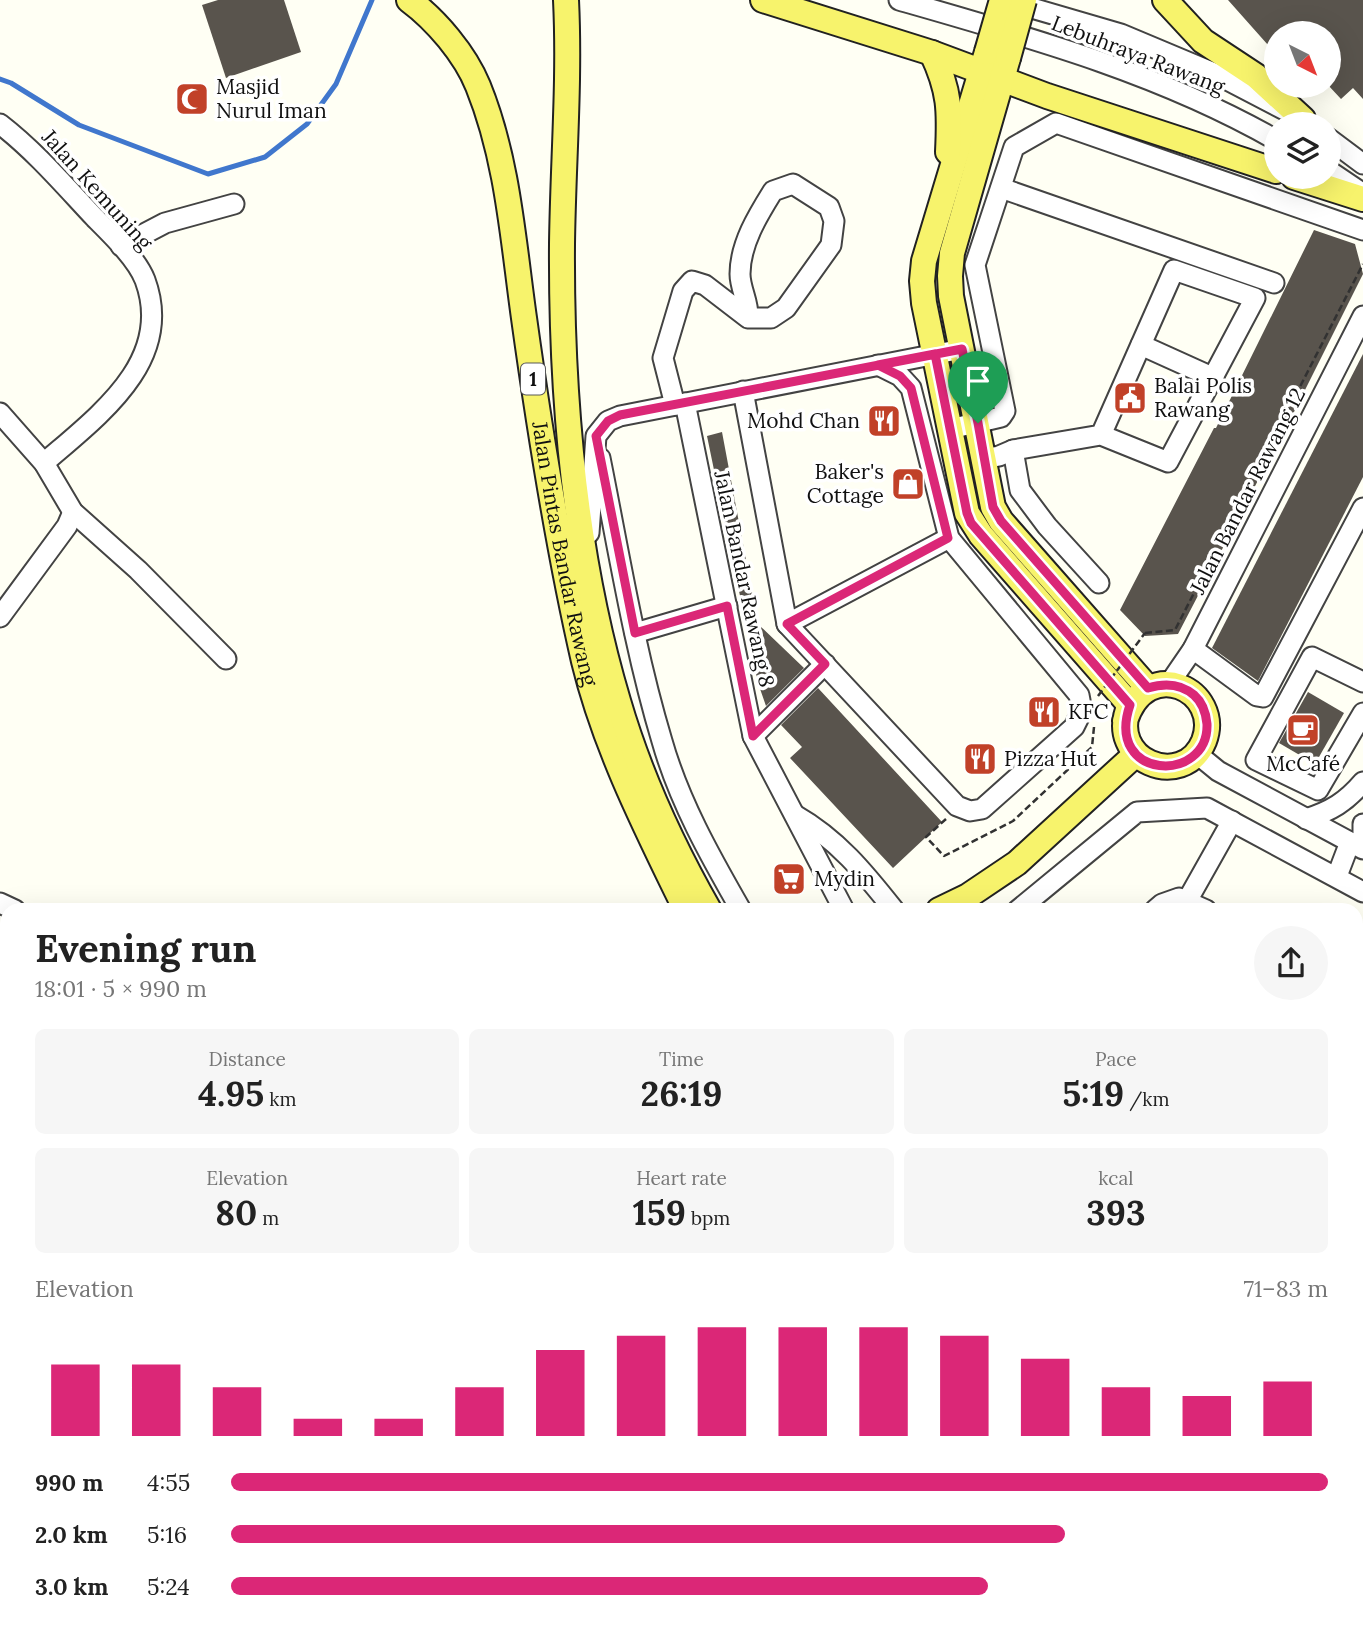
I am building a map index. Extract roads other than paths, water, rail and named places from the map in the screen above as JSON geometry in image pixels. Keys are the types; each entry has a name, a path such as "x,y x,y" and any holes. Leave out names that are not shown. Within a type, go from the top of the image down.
{"main road":[{"path":"763,0 932,53 995,65 1047,96 1264,167"},
{"path":"985,147 1003,0"},
{"path":"1024,0 945,191 924,261 922,281 971,523 1127,713"},
{"path":"1165,0 1203,41 1256,76 1295,112"},
{"name":"Jalan Pintas Bandar Rawang","path":"412,2 446,36 477,83 499,148 541,435 570,600 585,665 622,771 683,903"},
{"name":"Jalan Pintas Bandar Rawang","path":"567,12 562,246 565,342 573,468 588,569 618,702 662,819 705,903"},
{"path":"932,53 944,79 949,102 945,191"},
{"path":"1047,96 1012,107 1000,117 985,147 952,253 951,296 993,507 1001,521 1158,686 1192,693 1203,708 1207,730 1203,742 1196,753 1178,765 1153,765 1136,754 1125,734 1127,713 1138,695 1158,686"},
{"path":"1332,189 1363,199"},
{"path":"971,903 1136,754"},
{"path":"652,792 682,836 719,903"}],"street":[{"name":"Lebuhraya Rawang","path":"899,0 1064,48 1213,107 1264,134"},
{"name":"Lebuhraya Rawang","path":"1003,0 1121,34 1214,73 1287,112"},
{"path":"950,429 1001,417 1005,411 975,265 1014,147 1056,123 1363,230"},
{"name":"Jalan Kemuning","path":"0,124 28,145 121,246 145,278 154,320 145,352 130,381 97,417 44,463"},
{"path":"1341,148 1363,164"},
{"path":"1341,179 1363,194"},
{"path":"793,184 829,207 834,221 831,246 786,308 771,318 748,318 748,306 740,276 741,261 753,223 773,191 793,184"},
{"path":"1001,188 1274,282"},
{"path":"121,246 165,223 234,204"},
{"path":"984,459 1013,450 1101,435 1168,462 1255,298 1174,270 1101,435"},
{"name":"Jalan Bandar Rawang 8","path":"748,318 705,285 692,281 683,291 663,358 680,404 727,606 753,736 840,903"},
{"name":"Jalan Bandar Rawang 12","path":"1158,686 1193,649 1363,316"},
{"path":"1141,345 1213,378"},
{"path":"588,569 590,493 596,436 608,421 620,415 962,349"},
{"path":"743,391 787,624 957,806 970,811 982,809 1074,727 1082,711 1079,695 948,538 911,388 900,376 878,365"},
{"path":"0,413 44,463 73,512 138,570 226,659"},
{"path":"596,436 635,633 667,754 700,838 737,903"},
{"path":"1013,450 1020,490 1047,526 1099,583"},
{"path":"1193,649 1257,696 1264,697 1363,508"},
{"path":"0,617 67,526 73,512"},
{"path":"787,624 948,538"},
{"path":"635,633 727,606"},
{"path":"1363,682 1312,657 1256,761 1318,790 1363,713"},
{"path":"753,736 825,664"},
{"path":"1196,753 1218,771 1306,819 1359,844"},
{"path":"1306,819 1330,812 1363,782"},
{"path":"1026,903 1137,811 1206,808 1363,892"},
{"path":"794,815 822,831 863,871 888,903"},
{"path":"1187,901 1232,821"},
{"path":"1337,876 1359,844 1363,824"},
{"path":"1164,903 1180,898 1191,903"}],"waterway":[{"path":"0,79 79,125 208,174 265,157 307,124 336,84 372,0"}],"place":[{"name":"Masjid Nurul Iman","path":"192,99"},
{"name":"Balai Polis Rawang","path":"1130,398"},
{"name":"Mohd Chan","path":"884,421"},
{"name":"Baker's Cottage","path":"908,484"},
{"name":"KFC","path":"1044,712"},
{"name":"McCafé","path":"1303,730"},
{"name":"Pizza Hut","path":"980,759"},
{"name":"Mydin","path":"789,879"}]}
